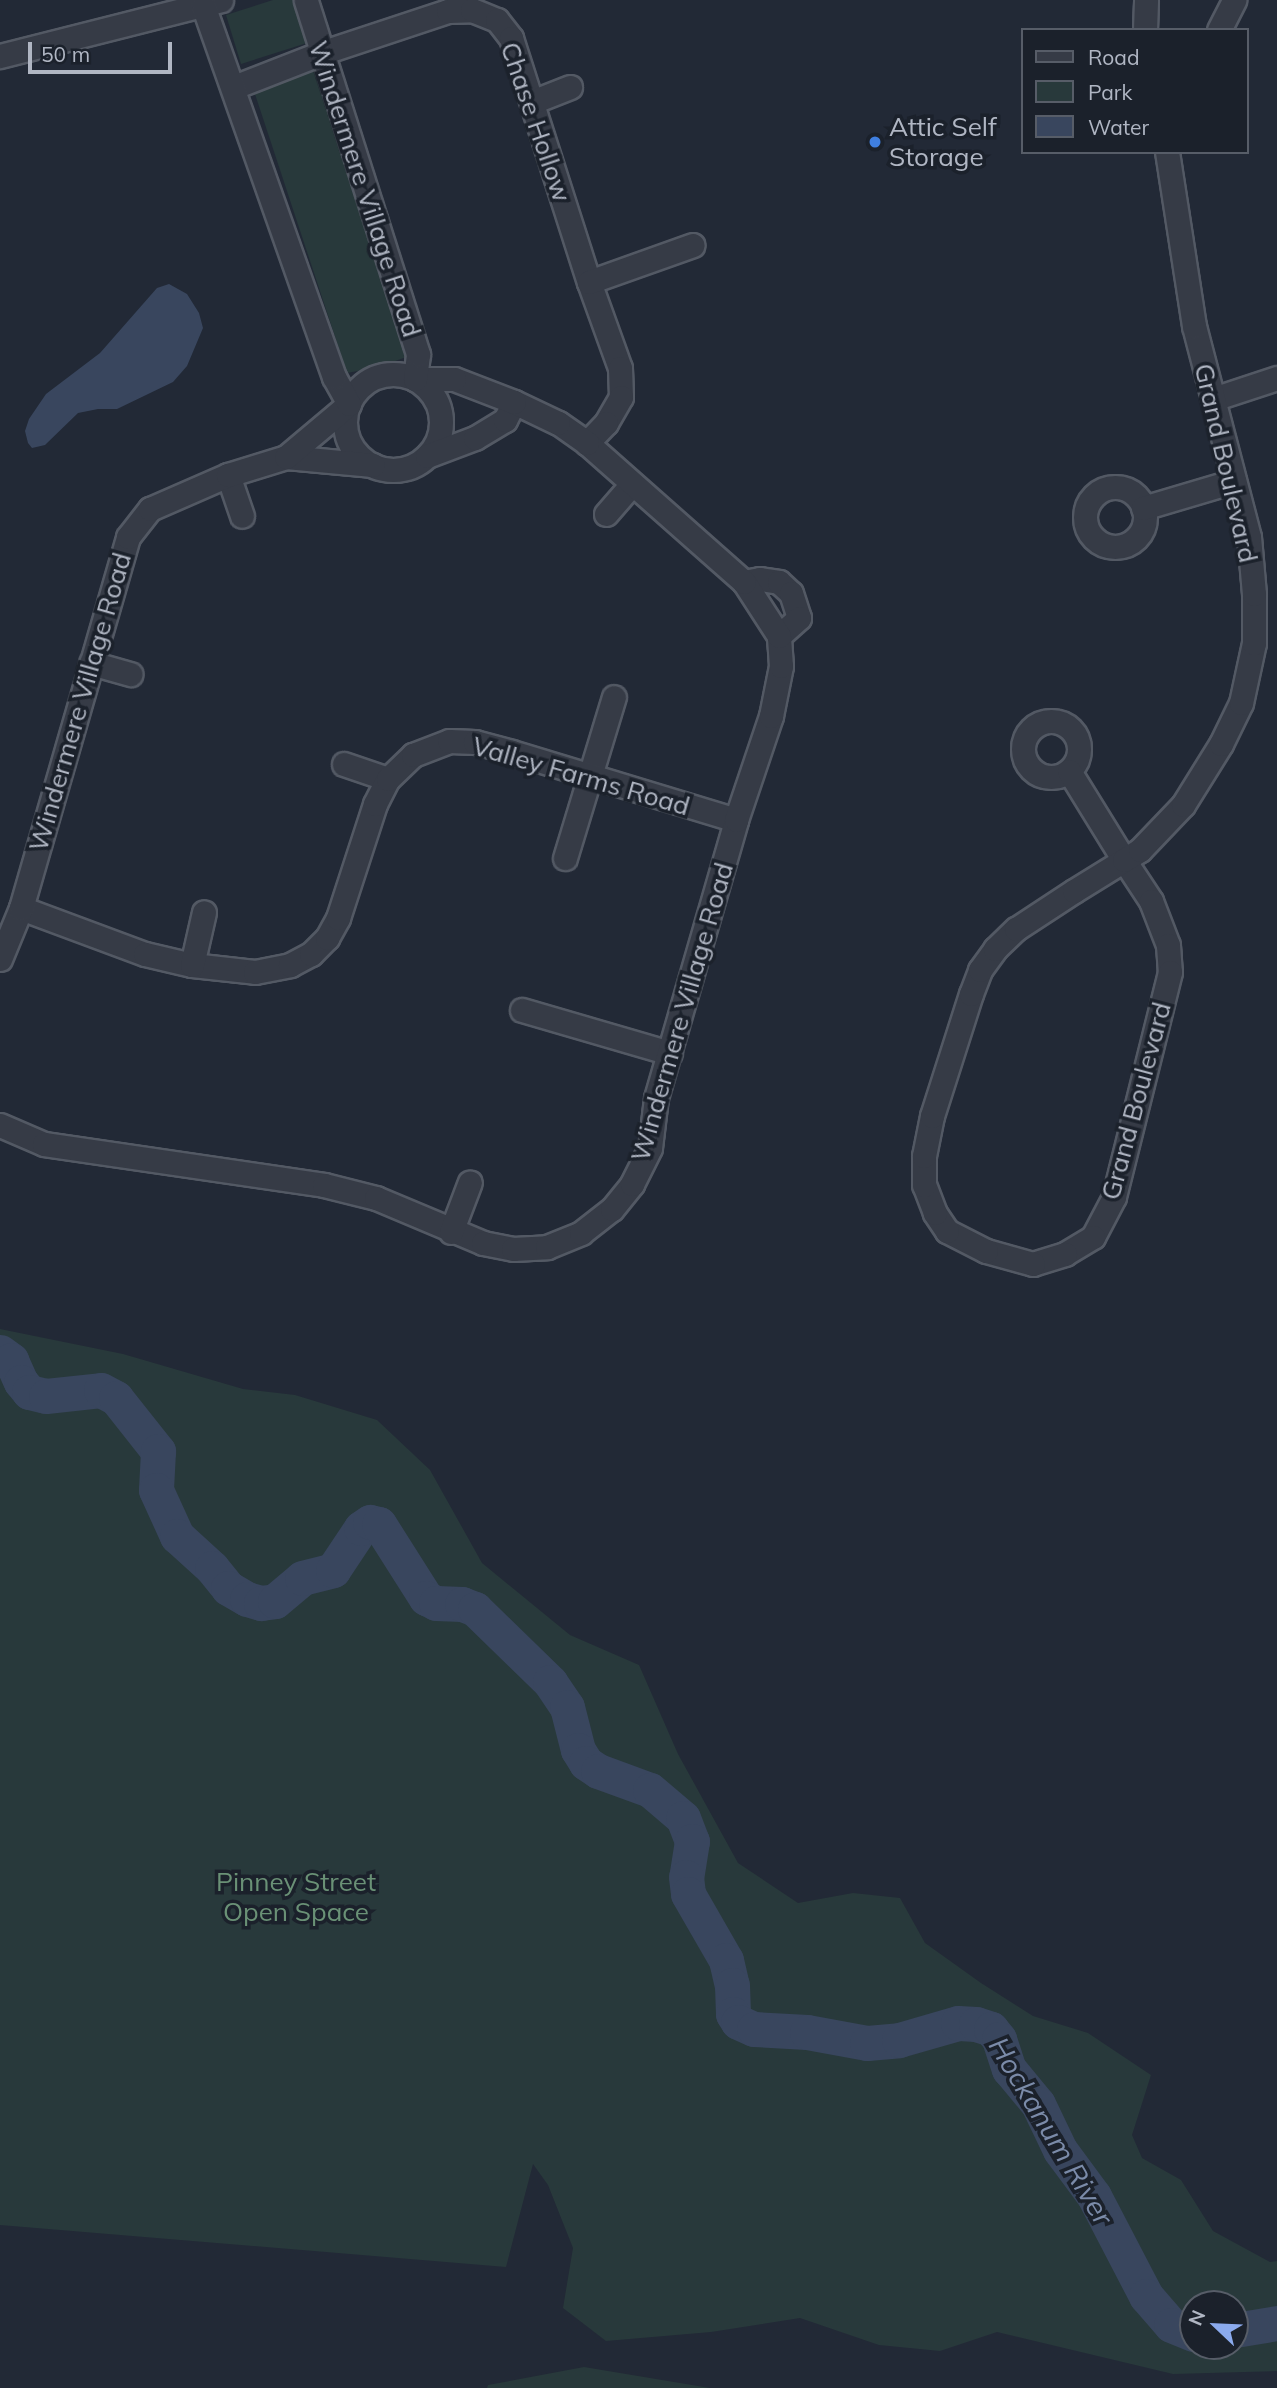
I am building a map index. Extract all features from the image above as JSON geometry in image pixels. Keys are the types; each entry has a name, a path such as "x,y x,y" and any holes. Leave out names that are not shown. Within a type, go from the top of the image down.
{"street":[{"name":"Windermere Village Road","path":"306,0 418,354 415,379"},
{"path":"1145,28 1146,0"},
{"path":"1220,28 1234,0"},
{"path":"0,56 212,3 234,87 334,377 349,404 346,425 352,446 373,465"},
{"name":"Chase Hollow","path":"234,87 321,53 447,11 472,10 496,20 511,38 589,282 620,368 621,397 606,423 587,443"},
{"path":"532,102 570,87"},
{"name":"Grand Boulevard","path":"1124,860 1151,901 1168,945 1170,972 1114,1197 1093,1237 1065,1254 1033,1264 986,1251 947,1231 935,1213 924,1185 924,1156 932,1116 980,970 995,949 1016,929 1124,860 1140,850 1183,805 1221,744 1241,703 1254,643 1254,594 1249,537 1194,327 1167,154"},
{"path":"589,282 693,245"},
{"name":"Windermere Village Road","path":"0,1125 44,1144 324,1185 376,1198 452,1232 513,1248 548,1247 580,1233 612,1209 632,1184 650,1148 656,1098 736,820 771,716 780,666 779,636 744,582 587,443 558,423 514,401 454,379 415,379 400,374 384,374 370,380 357,390 349,404 286,457"},
{"path":"1213,399 1277,378"},
{"path":"415,379 436,400 441,414 438,437 427,456"},
{"name":"Windermere Village Road","path":"0,959 20,908 128,537 150,509 228,475 286,457 401,469 475,438 505,420 514,401"},
{"path":"228,475 242,516"},
{"path":"1143,508 1234,481"},
{"path":"606,514 632,484"},
{"path":"744,582 760,579 779,582 791,593 799,618 779,636"},
{"path":"91,663 130,674"},
{"path":"565,858 614,697"},
{"name":"Valley Farms Road","path":"20,908 145,954 192,965 255,972 290,965 311,954 327,938 338,918 375,804 388,779 413,755 449,741 475,742 736,820"},
{"path":"344,764 388,779"},
{"path":"1069,771 1124,860"},
{"path":"192,965 204,912"},
{"path":"523,1010 670,1053"},
{"path":"452,1232 470,1182"}],"green space":[{"path":"273,0 293,0 307,43 241,64 226,15"},
{"path":"314,69 409,356 379,367 347,373 254,91"},
{"name":"Pinney Street Open Space","path":"0,1329 123,1354 243,1389 295,1395 377,1420 430,1470 482,1563 570,1635 639,1665 678,1754 738,1863 798,1903 853,1893 900,1898 925,1943 981,1983 1033,2016 1088,2033 1151,2075 1132,2135 1142,2158 1181,2180 1213,2231 1270,2262 1277,2261 1277,2371 1173,2374 997,2332 940,2351 879,2345 800,2318 711,2332 606,2341 563,2308 573,2248 548,2185 533,2164 506,2267 0,2225"},
{"path":"584,2367 710,2388 487,2388 488,2385"}],"water":[{"path":"169,284 187,294 199,313 203,328 187,366 173,382 117,409 78,413 45,445 32,448 25,431 29,419 46,394 100,353 157,288"}],"waterway":[{"name":"Hockanum River","path":"0,1352 11,1360 29,1392 46,1396 101,1390 116,1398 158,1451 156,1490 177,1536 212,1568 228,1588 247,1599 261,1603 275,1601 302,1578 333,1570 361,1528 370,1522 379,1524 426,1598 436,1603 462,1604 475,1609 550,1682 567,1707 578,1750 586,1763 598,1771 650,1790 683,1818 692,1841 686,1877 688,1894 726,1960 732,1985 733,2014 738,2022 754,2029 807,2032 867,2043 899,2040 958,2023 976,2024 991,2029 999,2039 1009,2069 1038,2104 1060,2150 1094,2196 1146,2296 1171,2325 1179,2328"},
{"name":"Hockanum River","path":"1249,2328 1277,2323"}],"place":[{"name":"Attic Self Storage","path":"875,142"}]}
